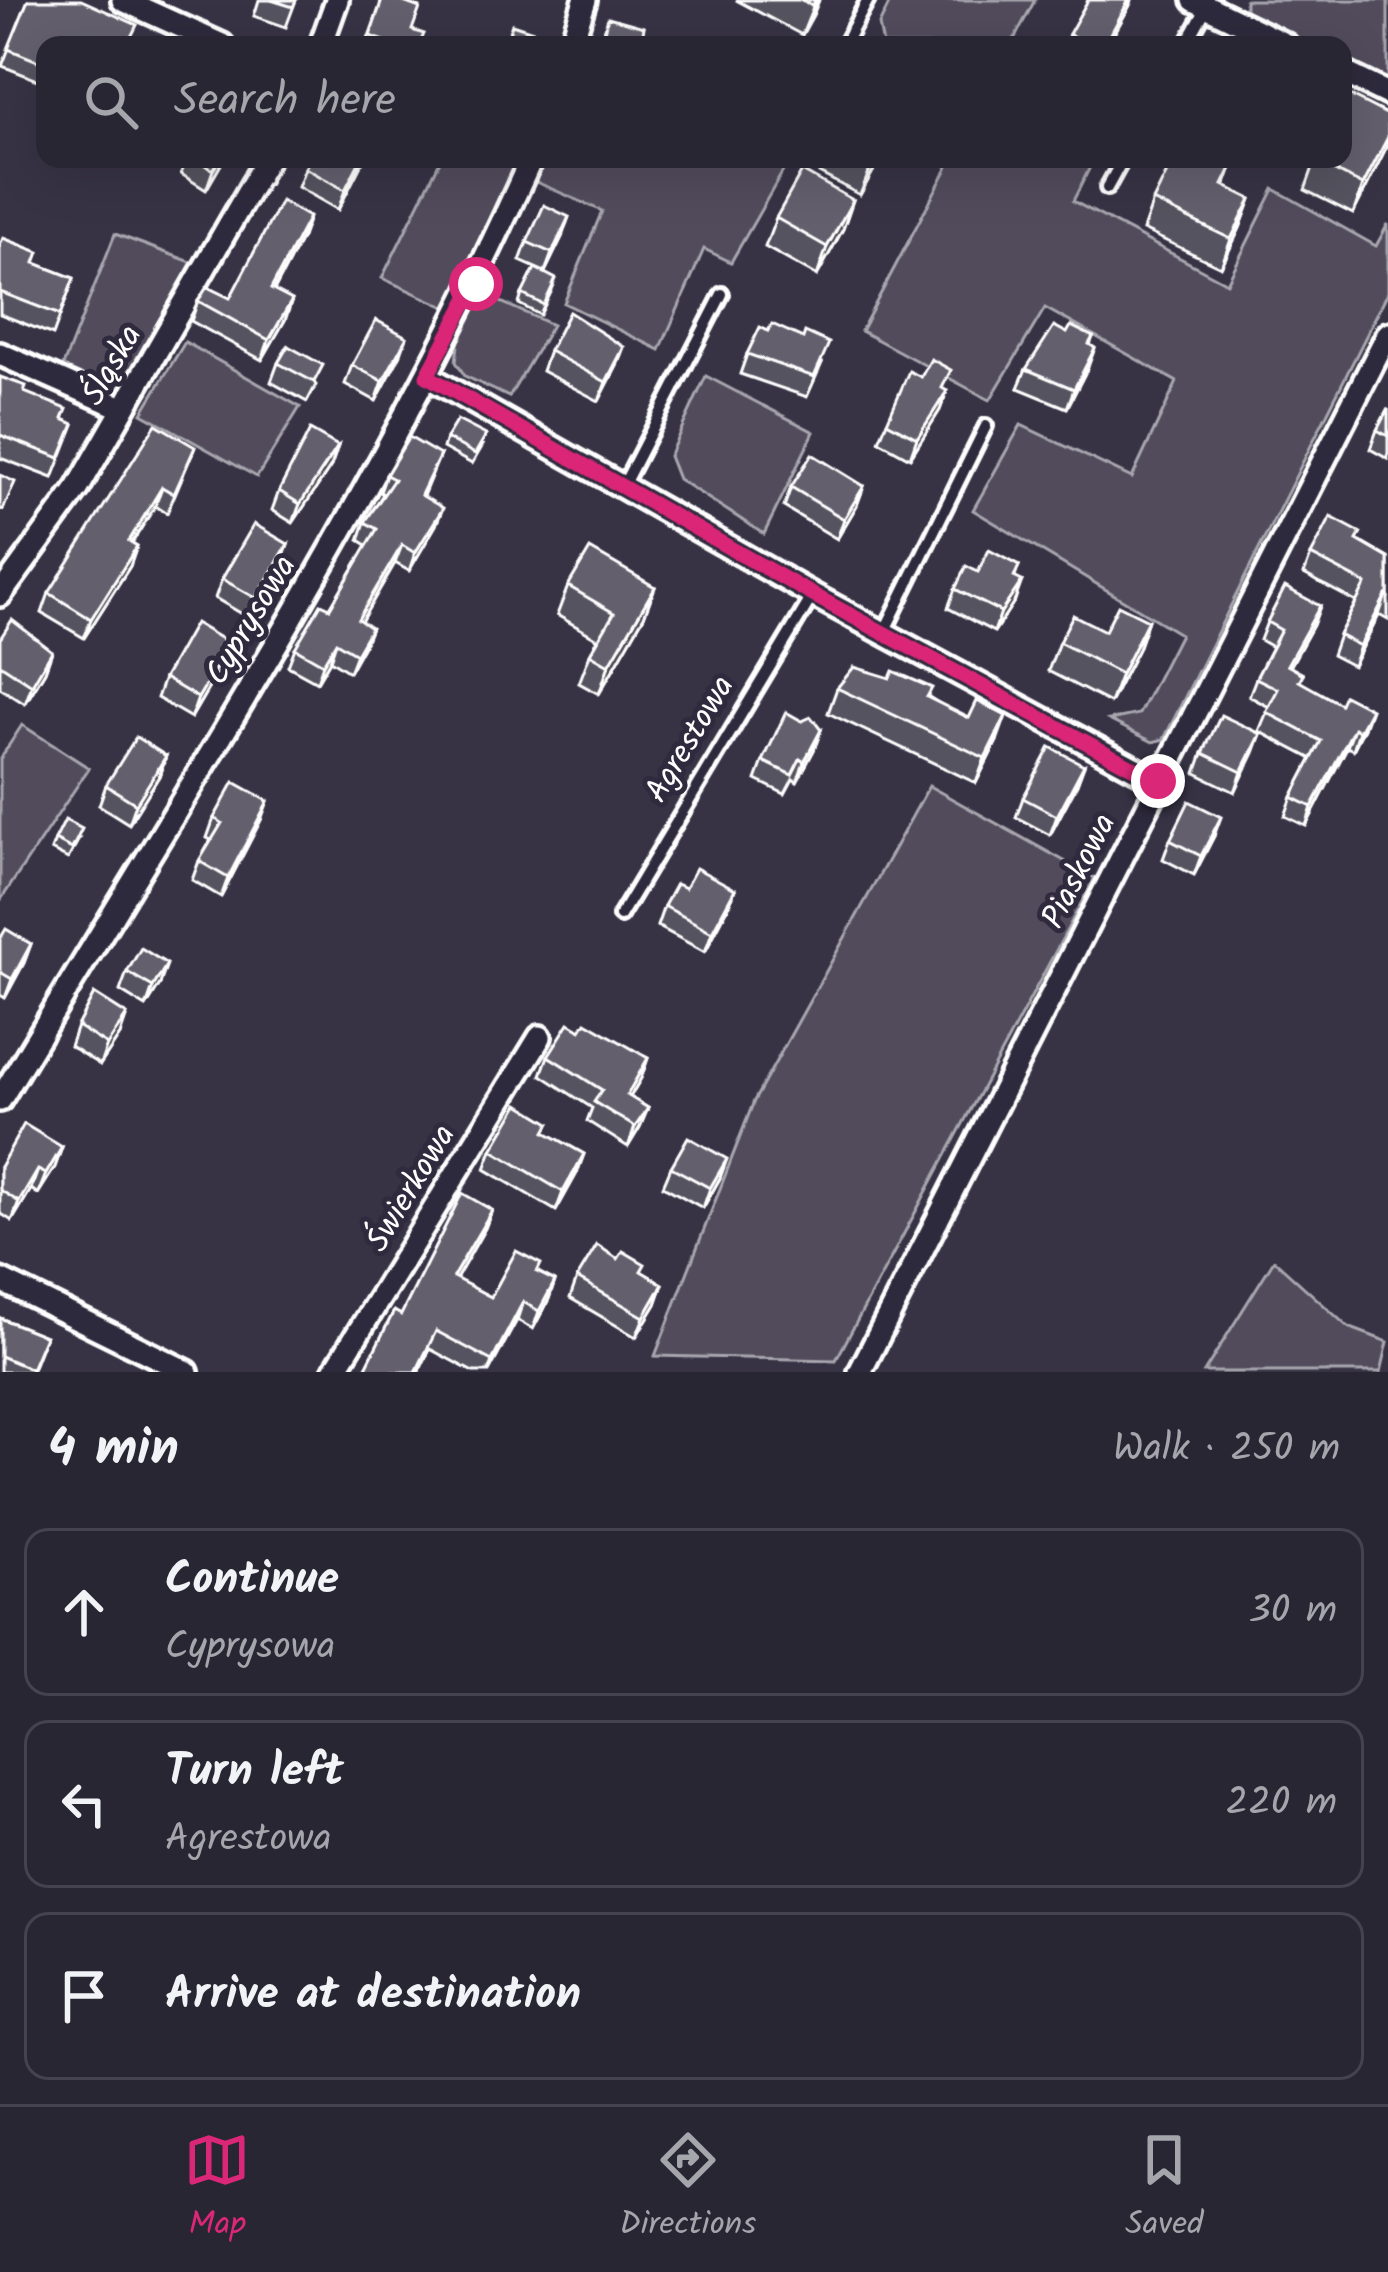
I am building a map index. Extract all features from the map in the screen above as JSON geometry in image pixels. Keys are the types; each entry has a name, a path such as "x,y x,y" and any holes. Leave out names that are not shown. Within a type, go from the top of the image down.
{"street":[{"path":"123,0 203,36"},
{"path":"324,36 337,0"},
{"path":"574,36 585,0"},
{"path":"1204,2 1269,36"},
{"path":"1352,76 1388,94"},
{"name":"Śląska","path":"0,595 57,523 262,168"},
{"name":"Cyprysowa","path":"0,1100 372,478 427,376 527,168"},
{"name":"Piaskowa","path":"860,1372 1388,334"},
{"path":"0,354 122,408"},
{"path":"427,376 883,634 1158,781"},
{"name":"Świerkowa","path":"334,1372 539,1037"},
{"path":"0,1280 187,1372"}],"lane":[{"path":"849,36 868,0"},
{"path":"1190,36 1204,2"},
{"path":"1107,188 1118,168"},
{"path":"623,486 722,294"},
{"path":"883,634 986,426"},
{"name":"Agrestowa","path":"620,916 813,595"}],"shaded area":[{"path":"891,0 1035,0 1016,36 881,36 879,25"},
{"path":"1245,0 1388,0 1388,84 1352,66 1352,36 1292,36 1245,12"},
{"path":"437,168 517,168 450,309 382,278"},
{"path":"539,168 785,168 731,262 704,249 660,350 564,303 602,211 534,181"},
{"path":"947,168 1090,168 1073,201 1227,283 1274,189 1376,246 1388,224 1388,292 1164,739 1153,742 1109,720 1139,714 1180,634 973,510 1021,425 1132,478 1177,382 1045,308 990,400 861,331"},
{"path":"115,234 194,263 127,379 110,385 61,371"},
{"path":"483,294 552,325 509,397 465,376 456,362 459,336"},
{"path":"185,342 300,407 257,477 142,413"},
{"path":"706,376 814,432 764,534 678,479 669,456"},
{"path":"22,725 89,768 0,901 0,759"},
{"path":"929,786 1095,878 836,1360 655,1356 754,1101"},
{"path":"1274,1260 1348,1327 1388,1342 1381,1372 1204,1372"}],"building":[{"path":"28,0 81,0 137,25 132,36 36,36 36,60 8,49"},
{"path":"382,0 420,8 412,30 423,36 370,36"},
{"path":"1088,0 1129,0 1110,36 1069,34"},
{"path":"608,17 644,27 642,36 603,36"},
{"path":"512,24 539,33 538,36 508,36"},
{"path":"1352,97 1388,115 1388,137 1363,185 1329,168 1352,168"},
{"path":"305,168 356,168 345,190"},
{"path":"1169,168 1231,168 1223,185 1251,199 1231,239 1153,201"},
{"path":"802,171 853,200 827,247 776,218"},
{"path":"281,201 309,217 271,289 292,300 269,340 198,301 207,287 230,298"},
{"path":"544,205 569,217 552,253 527,242"},
{"path":"3,238 39,252 35,263 74,278 60,315 0,292"},
{"path":"535,268 556,279 544,305 522,294"},
{"path":"569,312 624,347 606,382 549,351"},
{"path":"376,320 407,337 383,381 352,365"},
{"path":"772,324 829,343 814,377 747,354 760,327 768,331"},
{"path":"1054,326 1067,333 1071,326 1093,337 1089,344 1095,348 1074,389 1026,369"},
{"path":"288,346 323,365 314,382 278,363"},
{"path":"931,359 951,370 942,388 947,391 917,438 887,422 909,371 921,377"},
{"path":"0,377 67,409 63,419 74,424 60,458 0,435"},
{"path":"1388,409 1388,436 1377,430"},
{"path":"457,420 486,435 475,454 446,438"},
{"path":"156,424 195,447 174,494 162,487 129,541 137,546 91,619 49,593"},
{"path":"310,430 338,446 300,504 279,491"},
{"path":"409,437 440,455 421,495 443,508 415,553 402,545 358,619 371,628 356,654 336,642 323,664 295,648 321,604 330,608 377,529 365,522 394,479 386,475"},
{"path":"812,454 864,486 844,519 791,487"},
{"path":"0,475 15,482 3,510 0,509"},
{"path":"1331,517 1361,533 1357,540 1388,558 1388,596 1360,646 1339,635 1366,584 1311,555"},
{"path":"254,524 288,544 256,598 222,579"},
{"path":"590,549 655,587 609,665 590,654 614,613 568,586"},
{"path":"989,550 1019,566 1014,577 1022,581 1001,612 955,589 966,566 978,572"},
{"path":"1285,587 1320,606 1287,665 1303,674 1299,681 1340,704 1344,695 1371,709 1359,731 1354,728 1312,807 1292,797 1321,741 1266,712 1278,689 1256,678 1281,630 1267,622"},
{"path":"1118,605 1148,620 1121,674 1059,642 1073,615 1105,631"},
{"path":"12,620 52,651 32,685 0,664 0,639"},
{"path":"195,623 230,644 198,698 164,678"},
{"path":"854,667 890,678 893,671 932,688 927,697 969,718 977,701 1006,716 985,758 837,688"},
{"path":"786,712 802,721 811,717 821,730 792,775 763,761"},
{"path":"1221,715 1261,734 1242,772 1203,753"},
{"path":"136,737 166,756 136,804 106,785"},
{"path":"1050,747 1084,765 1057,816 1023,798"},
{"path":"234,782 268,801 228,878 199,861 222,823 214,818"},
{"path":"1189,801 1221,817 1201,856 1170,840"},
{"path":"65,820 82,829 72,849 55,840"},
{"path":"696,868 735,889 712,932 664,906 676,884 685,888"},
{"path":"6,929 31,944 12,979 0,972 0,939"},
{"path":"141,948 167,964 153,987 127,972"},
{"path":"94,994 127,1015 107,1045 77,1026"},
{"path":"586,1022 648,1058 627,1095 648,1108 635,1127 594,1102 602,1090 548,1056 569,1023 581,1030"},
{"path":"519,1104 550,1123 545,1132 584,1154 563,1192 492,1150"},
{"path":"24,1124 62,1147 46,1174 38,1170 19,1202 0,1190 0,1167"},
{"path":"688,1137 727,1159 710,1188 671,1167"},
{"path":"462,1193 492,1210 453,1277 491,1297 516,1251 541,1264 537,1272 555,1281 539,1311 523,1302 492,1361 436,1331 416,1372 365,1369 394,1311 401,1315"},
{"path":"597,1245 618,1259 623,1251 645,1264 641,1271 663,1284 644,1317 577,1278"},
{"path":"0,1318 45,1336 31,1369 0,1356"}],"route":[{"path":"476,284 427,376 813,595 1158,781"}]}
